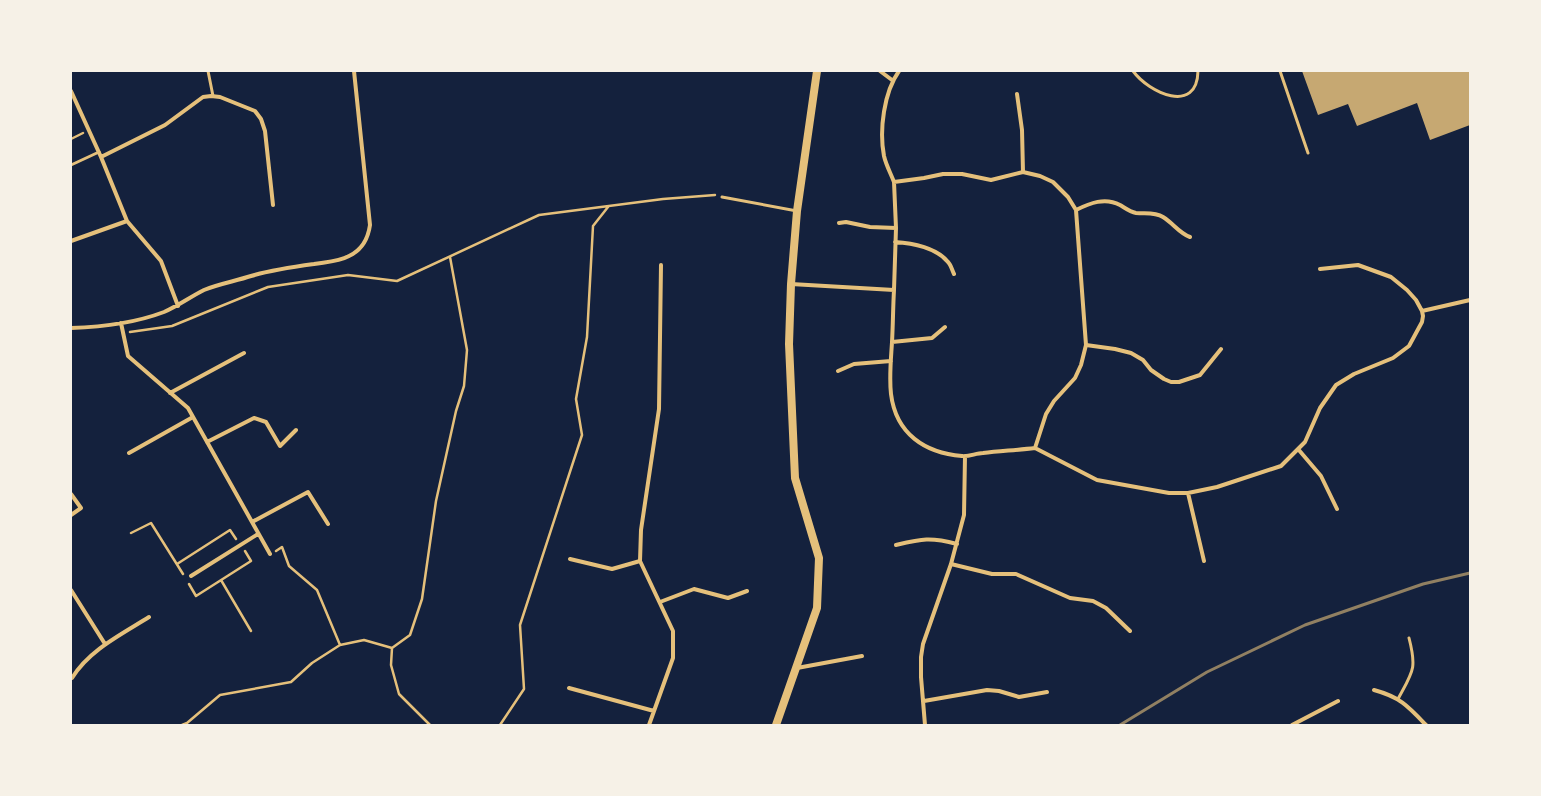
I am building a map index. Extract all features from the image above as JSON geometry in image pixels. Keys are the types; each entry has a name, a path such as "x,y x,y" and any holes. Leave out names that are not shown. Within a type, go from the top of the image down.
{"main road":[{"path":"776,725 817,608 819,558 795,478 788,344 797,211 817,71"}],"street":[{"path":"71,328 89,328 121,323 162,313 178,306 204,290 249,276 270,271 341,260 356,253 365,242 370,225 354,71"},
{"path":"880,71 892,80"},
{"path":"899,71 892,80 886,98 882,135 884,157 894,182 896,228 891,394 893,404 906,431 929,449 941,454 965,456 1035,448 1098,480 1169,494 1188,493 1217,487 1281,466 1305,442 1320,408 1336,385 1354,374 1392,358 1409,346 1422,322 1422,311 1407,290 1391,277 1358,265 1320,269"},
{"path":"71,91 102,157 127,221 161,261 178,306"},
{"path":"1017,94 1022,130 1023,172"},
{"path":"102,157 165,125 203,97 220,97 255,111 261,119 265,131 273,205"},
{"path":"894,182 943,174 962,174 991,180 1023,172 1040,176 1053,182 1068,197 1076,210 1086,346 1081,366 1075,378 1054,401 1046,414 1035,448"},
{"path":"1076,210 1089,204 1104,201 1116,203 1135,213 1162,216 1180,232 1190,237"},
{"path":"71,241 127,221"},
{"path":"839,223 846,222 870,227 896,228"},
{"path":"895,242 917,245 943,256 950,264 954,274"},
{"path":"649,725 673,658 673,631 640,561 641,530 658,409 661,265"},
{"path":"791,284 894,290"},
{"path":"1422,311 1470,300"},
{"path":"121,323 128,356 188,408 270,554"},
{"path":"892,342 932,338 945,327"},
{"path":"1086,346 1115,349 1131,353 1143,360 1151,370 1171,382 1179,382 1200,375 1222,348"},
{"path":"170,393 244,353"},
{"path":"838,371 854,364 891,361"},
{"path":"129,453 193,417"},
{"path":"207,442 254,418 266,422 280,446 296,430"},
{"path":"1298,449 1321,476 1337,509"},
{"path":"925,725 921,657 923,644 951,564 964,515 965,456"},
{"path":"252,522 308,492 328,524"},
{"path":"1188,493 1204,561"},
{"path":"71,494 81,508 71,515"},
{"path":"191,576 258,534"},
{"path":"896,545 927,538 957,544"},
{"path":"570,560 612,569 640,561"},
{"path":"951,564 992,574 1016,574 1070,598 1092,601 1106,608 1130,631"},
{"path":"660,602 694,589 728,598 747,591"},
{"path":"71,590 105,644"},
{"path":"72,678 79,667 105,644 149,617"},
{"path":"797,668 862,656"},
{"path":"570,688 654,711"},
{"path":"924,701 987,690 1018,697 1047,692"},
{"path":"1374,690 1390,694 1410,707 1426,725"},
{"path":"1292,725 1338,701"}],"lane":[{"path":"208,71 213,96"},
{"path":"1133,71 1142,81 1157,91 1178,97 1190,94 1195,88 1198,71"},
{"path":"1280,71 1308,152"},
{"path":"71,165 99,152"},
{"path":"722,197 797,211"},
{"path":"1398,699 1412,673 1414,665 1409,638"}],"path":[{"path":"123,334 172,326 268,287 348,274 397,281 539,215 663,199 715,195 722,197"},
{"path":"500,725 524,688 520,625 582,435 576,399 587,337 593,226 609,206"},
{"path":"430,725 399,694 390,666 392,648 410,635 422,599 436,501 456,411 464,386 466,350 450,257"},
{"path":"131,533 151,523 196,596 251,562 230,530 177,564"},
{"path":"270,554 282,547 289,566 317,590 340,645"},
{"path":"221,580 251,631"},
{"path":"182,725 187,723 220,696 291,682 312,663 340,645 364,640 392,648"}],"building":[{"path":"1302,71 1470,71 1470,125 1430,140 1417,103 1357,126 1348,104 1318,115"}],"railway":[{"path":"1120,725 1207,672 1305,625 1423,584 1470,573"}]}
